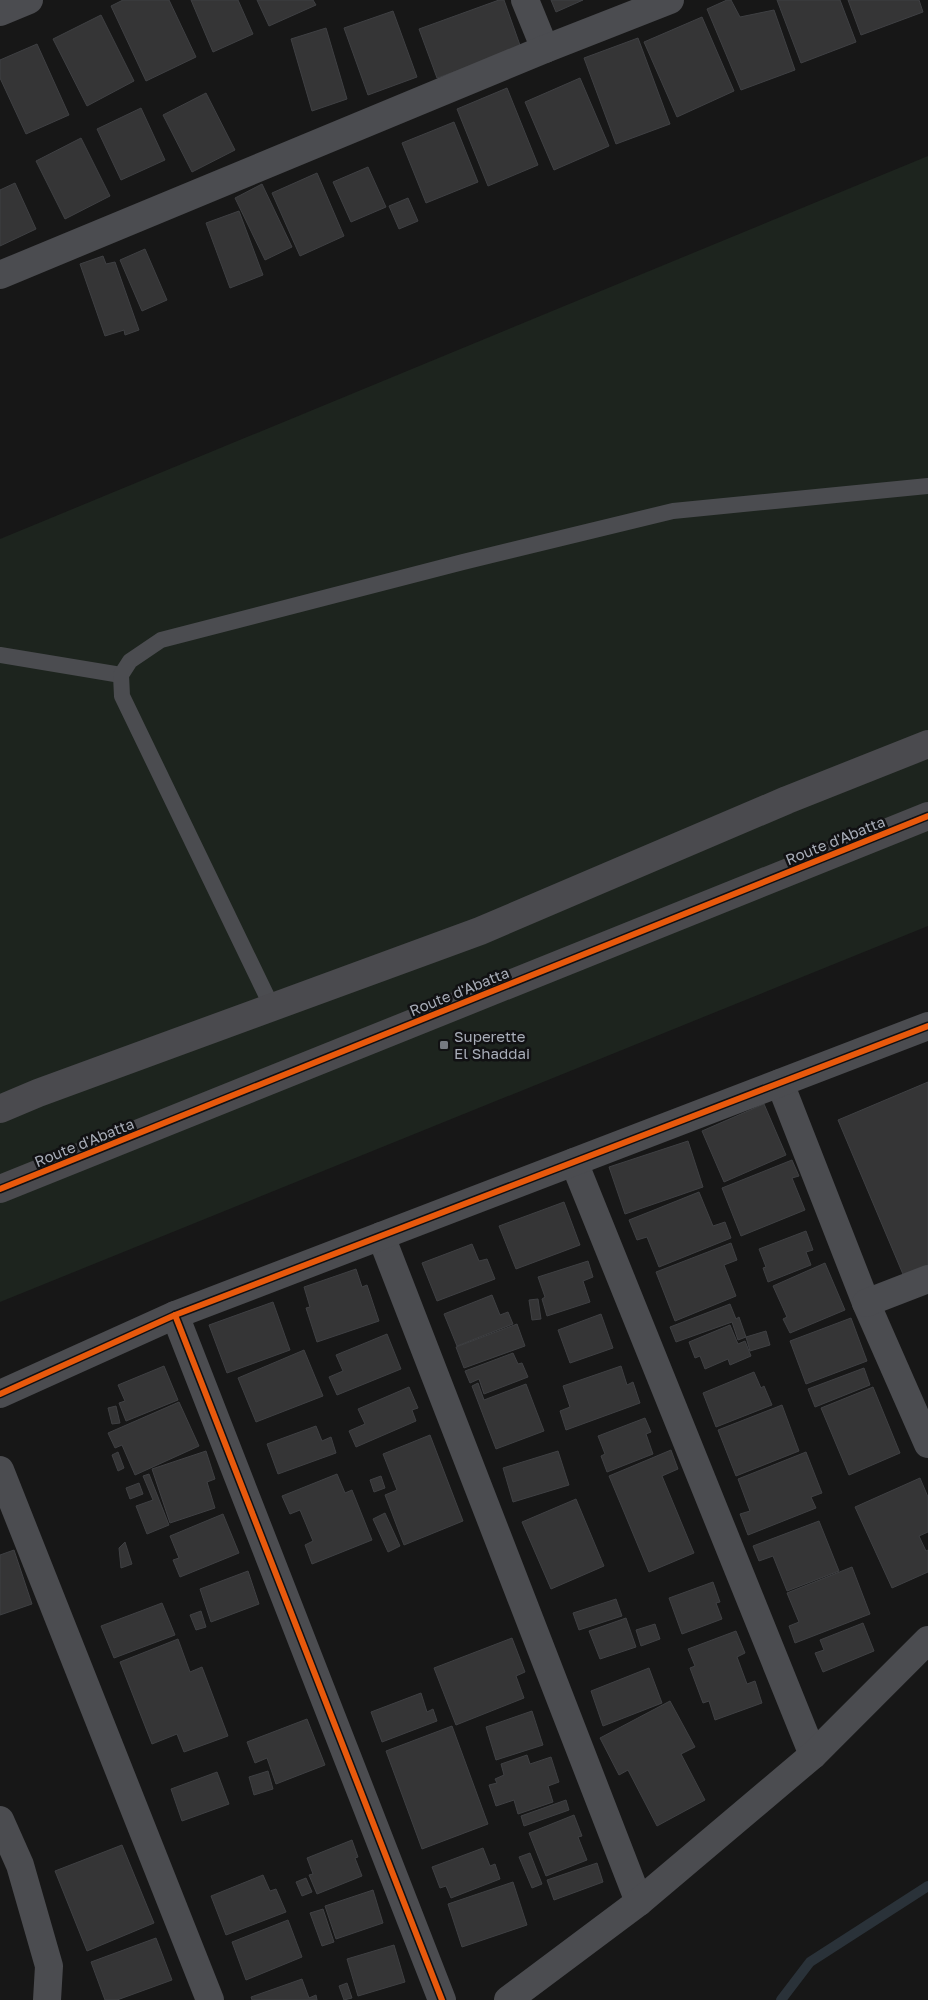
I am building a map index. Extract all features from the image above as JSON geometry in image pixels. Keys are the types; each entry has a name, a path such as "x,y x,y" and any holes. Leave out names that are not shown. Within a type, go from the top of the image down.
{"street":[{"path":"0,12 29,0"},
{"path":"525,0 545,49"},
{"path":"0,275 545,49 670,0"},
{"path":"0,1109 272,1007 480,932 787,800 928,744"},
{"name":"Route d'Abatta","path":"0,1189 928,816"},
{"path":"0,1394 176,1315 928,1026"},
{"path":"780,1083 866,1303 928,1444"},
{"path":"574,1162 814,1755"},
{"path":"381,1236 639,1902"},
{"path":"866,1303 928,1279"},
{"path":"176,1315 442,2000"},
{"path":"0,1470 210,2000"},
{"path":"508,2000 639,1902 814,1755 928,1640"},
{"path":"0,1820 20,1866 49,1966 47,2000"}],"lane":[{"path":"272,1007 122,696 121,674 130,661 161,640 454,564 673,510 928,486"},
{"path":"0,656 121,674"}],"shaded area":[{"path":"928,156 928,926 0,1302 0,539"}],"building":[{"path":"123,0 169,0 196,57 146,81 111,6"},
{"path":"191,0 238,0 253,34 213,52"},
{"path":"257,0 313,0 316,5 269,26"},
{"path":"499,0 504,0 521,48 437,78 419,29"},
{"path":"551,0 583,0 556,12"},
{"path":"731,0 740,17 774,10 795,70 741,90 707,9"},
{"path":"777,0 840,0 856,42 801,63"},
{"path":"848,0 919,0 923,12 861,35"},
{"path":"393,11 417,77 368,95 344,28"},
{"path":"101,15 134,81 87,106 53,39"},
{"path":"702,17 734,91 677,117 644,42"},
{"path":"326,28 347,99 312,111 291,39"},
{"path":"638,38 670,124 616,144 584,58"},
{"path":"37,44 69,115 26,134 0,78 0,60"},
{"path":"580,78 609,146 554,170 525,102"},
{"path":"507,88 538,165 488,186 457,109"},
{"path":"206,93 235,150 192,172 163,115"},
{"path":"141,108 165,160 121,180 97,129"},
{"path":"454,122 478,182 426,203 402,143"},
{"path":"81,138 110,196 65,219 36,161"},
{"path":"368,167 386,207 351,222 333,182"},
{"path":"317,173 344,236 300,256 272,193"},
{"path":"15,183 36,229 0,246 0,190"},
{"path":"262,184 292,247 265,260 235,198"},
{"path":"408,198 418,221 399,229 389,206"},
{"path":"239,211 263,275 230,288 206,223"},
{"path":"145,249 167,300 142,311 120,260"},
{"path":"103,256 106,264 115,262 139,330 125,335 124,330 105,336 80,264"},
{"path":"928,1082 928,1269 905,1279 838,1120"},
{"path":"764,1104 786,1155 724,1182 702,1131"},
{"path":"688,1141 703,1187 625,1214 609,1167"},
{"path":"792,1160 799,1176 792,1178 805,1210 741,1236 722,1188"},
{"path":"699,1192 713,1226 725,1222 731,1238 659,1267 647,1237 637,1240 629,1220"},
{"path":"564,1202 580,1245 516,1269 499,1226"},
{"path":"806,1231 813,1250 806,1252 811,1265 768,1282 763,1268 766,1267 759,1249"},
{"path":"731,1243 737,1260 724,1265 736,1296 675,1321 656,1272"},
{"path":"472,1244 479,1261 487,1259 495,1279 437,1301 422,1263"},
{"path":"588,1261 593,1277 583,1281 590,1302 547,1316 542,1299 545,1297 538,1277"},
{"path":"825,1263 845,1310 790,1333 783,1319 787,1317 773,1286"},
{"path":"356,1269 362,1287 367,1285 379,1321 317,1342 306,1308 310,1307 304,1287"},
{"path":"492,1295 500,1315 508,1312 513,1324 457,1346 444,1314"},
{"path":"538,1299 541,1319 532,1320 529,1300"},
{"path":"273,1302 290,1350 227,1373 209,1325"},
{"path":"730,1304 736,1319 739,1317 746,1337 738,1340 732,1322 676,1342 670,1327"},
{"path":"601,1314 613,1348 570,1363 558,1330"},
{"path":"851,1318 867,1361 806,1384 790,1341"},
{"path":"517,1324 525,1346 464,1368 456,1347"},
{"path":"730,1325 738,1344 745,1341 751,1356 730,1365 728,1359 705,1369 700,1356 695,1358 689,1342"},
{"path":"766,1331 770,1345 750,1351 746,1337"},
{"path":"387,1334 401,1369 337,1395 329,1377 343,1371 336,1355"},
{"path":"304,1350 323,1396 256,1422 238,1378"},
{"path":"513,1353 518,1364 522,1363 528,1377 484,1394 479,1379 470,1383 465,1371"},
{"path":"164,1366 178,1400 126,1421 119,1403 125,1401 118,1385"},
{"path":"621,1366 627,1385 633,1382 640,1403 566,1430 560,1411 570,1407 563,1386"},
{"path":"864,1368 870,1385 815,1407 808,1389"},
{"path":"754,1372 761,1388 764,1386 772,1405 716,1427 703,1393"},
{"path":"478,1383 484,1400 526,1384 544,1431 496,1449 472,1386"},
{"path":"409,1387 418,1408 412,1410 416,1421 356,1447 349,1431 365,1424 358,1409"},
{"path":"873,1387 900,1453 849,1475 821,1408"},
{"path":"179,1402 199,1446 135,1475 122,1445 115,1448 108,1433"},
{"path":"782,1405 799,1451 736,1476 718,1430"},
{"path":"116,1406 120,1423 112,1424 108,1408"},
{"path":"645,1418 651,1432 646,1434 653,1454 607,1472 601,1456 605,1454 598,1436"},
{"path":"316,1426 322,1441 331,1437 336,1453 278,1474 267,1444"},
{"path":"430,1435 463,1521 404,1545 385,1495 397,1490 383,1454"},
{"path":"671,1450 678,1469 662,1476 694,1553 649,1572 609,1476"},
{"path":"206,1451 215,1479 207,1482 215,1508 170,1523 152,1469"},
{"path":"558,1451 569,1485 513,1502 503,1468"},
{"path":"118,1452 124,1468 118,1471 112,1455"},
{"path":"806,1452 822,1493 811,1497 816,1508 748,1535 740,1514 750,1511 738,1479"},
{"path":"149,1474 169,1525 147,1534 136,1506 153,1500 143,1476"},
{"path":"337,1474 345,1493 352,1490 372,1540 312,1564 305,1545 313,1541 300,1510 290,1514 282,1496"},
{"path":"381,1476 385,1488 374,1492 370,1480"},
{"path":"920,1478 928,1497 928,1532 919,1536 926,1551 928,1550 928,1572 892,1588 855,1507"},
{"path":"139,1483 143,1494 130,1499 126,1488"},
{"path":"576,1499 604,1566 551,1589 522,1522"},
{"path":"385,1513 400,1546 388,1552 373,1519"},
{"path":"223,1514 239,1553 180,1577 173,1560 179,1558 170,1536"},
{"path":"819,1521 839,1571 787,1591 773,1556 759,1561 753,1546"},
{"path":"125,1542 132,1564 121,1568 119,1548"},
{"path":"14,1550 32,1604 0,1615 0,1555"},
{"path":"852,1567 870,1614 795,1643 789,1626 799,1622 787,1593"},
{"path":"248,1571 259,1604 211,1622 200,1589"},
{"path":"713,1582 720,1602 716,1603 722,1619 682,1634 669,1598"},
{"path":"616,1599 622,1616 579,1630 573,1613"},
{"path":"162,1603 175,1635 114,1658 101,1626"},
{"path":"201,1611 206,1627 196,1630 190,1615"},
{"path":"626,1618 636,1647 600,1659 589,1631"},
{"path":"863,1623 874,1651 823,1672 815,1653 824,1650 820,1640"},
{"path":"655,1624 660,1639 641,1646 636,1630"},
{"path":"736,1631 745,1653 737,1657 747,1684 755,1681 762,1703 715,1720 709,1701 703,1703 690,1668 695,1666 688,1649"},
{"path":"512,1638 525,1672 516,1676 524,1698 456,1725 434,1668"},
{"path":"178,1639 190,1672 202,1667 228,1736 184,1752 177,1734 152,1744 120,1662"},
{"path":"649,1668 662,1703 603,1726 591,1691"},
{"path":"421,1693 427,1712 433,1709 437,1721 382,1742 371,1712"},
{"path":"670,1701 695,1747 681,1754 705,1800 657,1826 628,1770 619,1775 600,1738"},
{"path":"532,1711 543,1745 496,1760 486,1727"},
{"path":"307,1719 325,1765 276,1784 267,1758 255,1763 247,1742"},
{"path":"452,1726 488,1824 422,1849 386,1751"},
{"path":"527,1755 530,1764 551,1757 559,1782 548,1786 553,1802 518,1814 514,1800 496,1806 489,1785 497,1783 495,1779 504,1775 501,1764"},
{"path":"268,1771 273,1789 254,1795 249,1777"},
{"path":"217,1772 229,1804 182,1821 171,1789"},
{"path":"566,1800 569,1810 524,1826 521,1816"},
{"path":"574,1815 582,1836 578,1837 587,1860 546,1876 529,1833"},
{"path":"352,1840 358,1857 355,1858 362,1876 317,1894 309,1875 313,1874 307,1858"},
{"path":"122,1845 154,1923 87,1951 55,1871"},
{"path":"483,1848 490,1866 495,1864 500,1879 451,1898 446,1886 440,1888 432,1867"},
{"path":"530,1853 542,1884 532,1888 519,1857"},
{"path":"597,1863 603,1882 554,1900 547,1880"},
{"path":"263,1875 270,1891 276,1889 286,1912 226,1935 211,1896"},
{"path":"306,1878 312,1892 302,1896 296,1882"},
{"path":"513,1882 527,1925 462,1947 448,1904"},
{"path":"373,1890 383,1923 336,1939 325,1906"},
{"path":"323,1909 334,1942 322,1946 310,1913"},
{"path":"288,1920 302,1957 246,1980 232,1942"},
{"path":"156,1938 172,1980 117,2000 105,2000 91,1962"},
{"path":"394,1945 405,1982 358,1996 347,1959"},
{"path":"302,1979 309,1998 316,1995 317,2000 252,2000 251,1997"},
{"path":"347,1983 352,1998 344,2000 339,1986"}],"waterway":[{"path":"781,2000 810,1962 928,1886"}],"cycle path":[{"path":"0,1189 928,816"},
{"path":"0,1394 175,1315 928,1026"},
{"path":"175,1315 442,2000"}],"place":[{"name":"Superette El Shaddai","path":"444,1045"}]}
